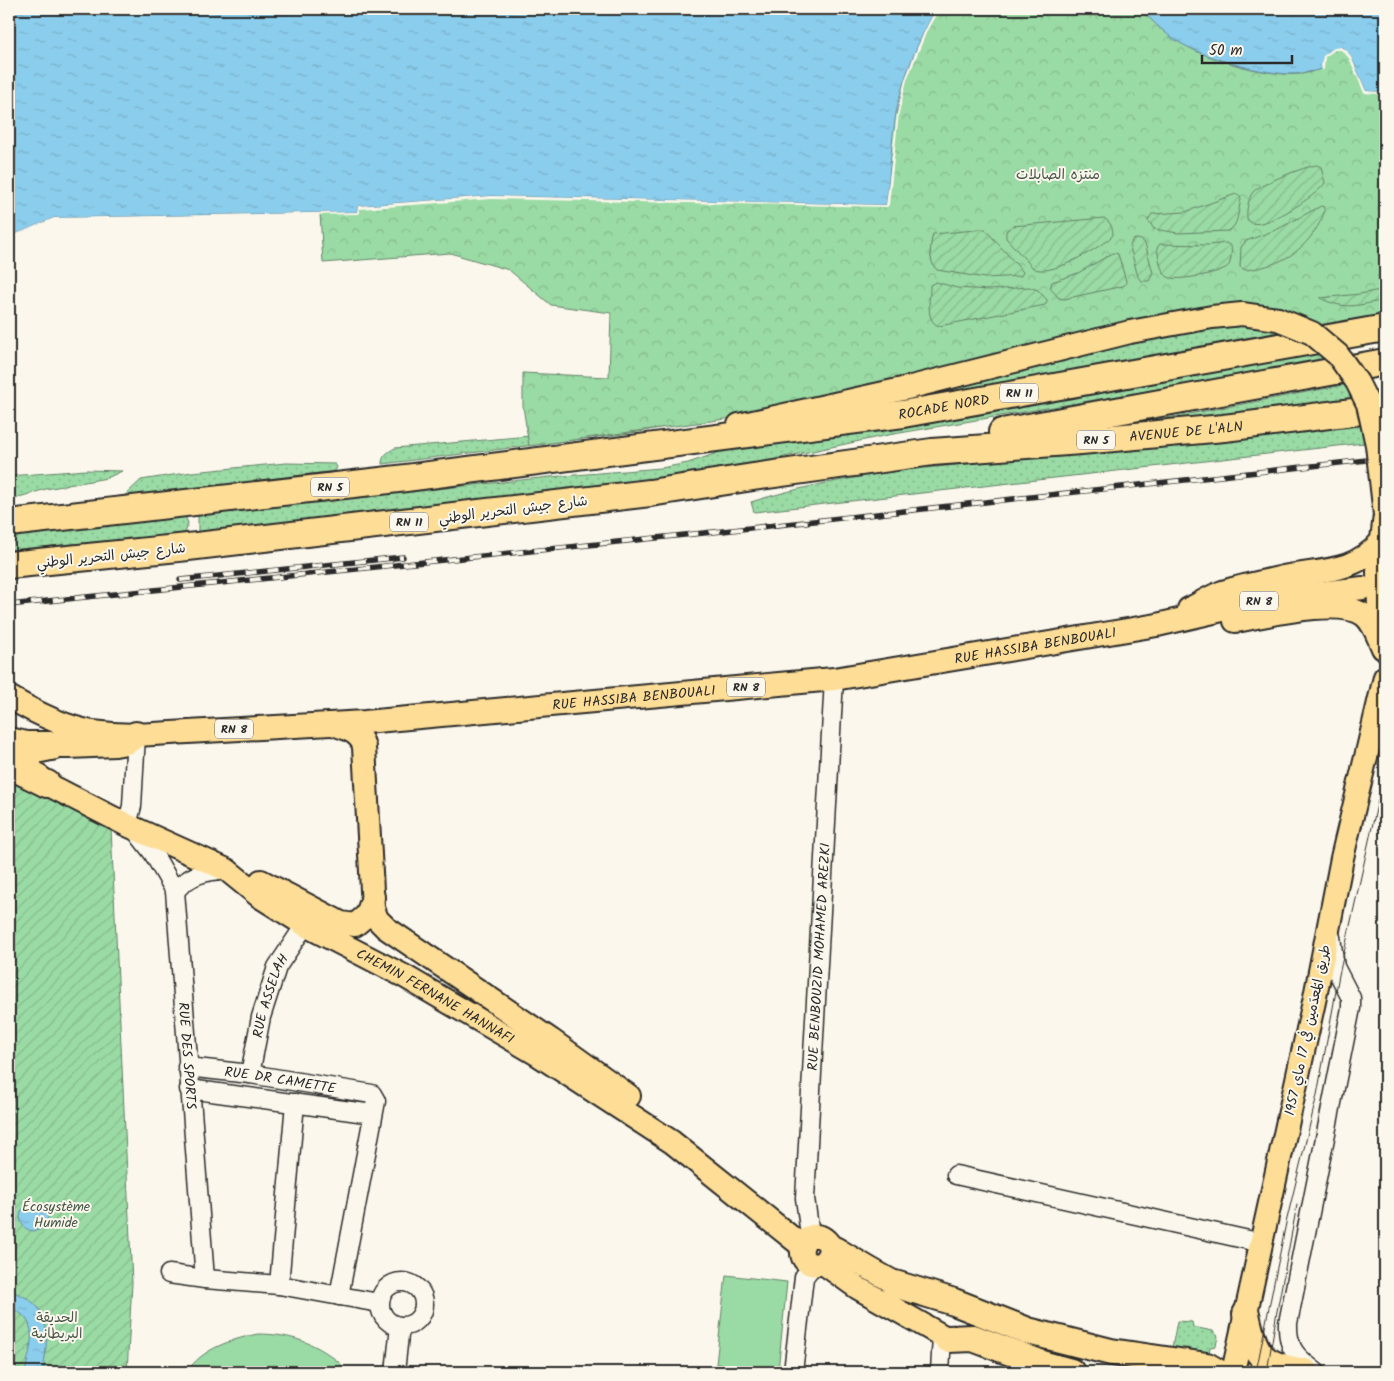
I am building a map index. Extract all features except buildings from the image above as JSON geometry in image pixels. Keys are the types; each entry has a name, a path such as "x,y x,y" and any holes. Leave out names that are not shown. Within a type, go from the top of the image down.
{"highway":[{"name":"ROCADE NORD","path":"650,445 904,414 1385,328"},
{"name":"RN 11","path":"808,470 841,457 878,453 1110,413 1385,362"},
{"name":"AVENUE DE L'ALN","path":"808,470 932,452 1289,421 1385,408"},
{"name":"RN 5","path":"9,523 379,481 650,445"},
{"name":"شارع جيش التحرير الوطني","path":"9,565 504,511 650,493 753,476 808,470"},
{"path":"9,741 26,745 115,743 136,736"},
{"path":"9,765 47,784"},
{"path":"895,1284 954,1302 1028,1330 1111,1352 1207,1366 1217,1372"},
{"path":"1246,1314 1251,1337 1260,1354 1269,1363 1281,1368 1306,1372"},
{"path":"998,1332 1101,1363 1149,1372"},
{"path":"945,1337 1007,1366 1027,1372"},
{"path":"945,1337 973,1338 1045,1365 1071,1372"}],"main road":[{"name":"طريق المُعدَمين في 17 ماي 1957","path":"650,445 907,388 1130,332 1212,317 1242,314 1278,319 1312,333 1338,355 1357,382 1368,404 1377,445 1385,515 1381,542 1378,591 1383,648 1384,689 1342,858 1313,1007 1233,1372"},
{"path":"1157,625 1219,594 1284,577 1349,566 1372,552 1381,542"},
{"name":"RN 8","path":"1157,625 1270,599 1364,588"},
{"path":"1157,625 1230,622 1309,609 1341,607 1355,610 1365,616 1373,626 1383,648"},
{"name":"RUE HASSIBA BENBOUALI","path":"136,736 333,724 834,678 1157,625"},
{"name":"RN 8","path":"9,697 32,710 78,728 136,736"},
{"name":"CHEMIN FERNANE HANNAFI","path":"333,724 350,730 363,740 373,908 377,919 386,928 551,1040 697,1145 770,1204 815,1248"},
{"path":"1364,767 1378,739 1385,732"},
{"path":"47,784 31,769 29,759 36,752 51,750 61,745"},
{"name":"CHEMIN FERNANE HANNAFI","path":"47,784 130,826 227,870 259,896 305,926 404,976 537,1054 672,1142 815,1248"},
{"path":"227,870 247,874 341,923 355,924 367,915 373,897"},
{"path":"815,1248 998,1332"},
{"path":"815,1248 858,1288 945,1337"}],"street":[{"name":"RUE BENBOUZID MOHAMED AREZKI","path":"815,1248 804,1198 834,678"},
{"path":"136,736 130,826 152,853 174,891 184,880 198,874 212,870 227,870"},
{"name":"RUE DES SPORTS","path":"174,891 205,1279"},
{"path":"1317,1372 1295,1354 1288,1335 1288,1324 1351,1008 1351,998 1335,967 1332,955 1330,918"},
{"name":"RUE ASSELAH","path":"250,1074 261,1017 277,967 305,926"},
{"name":"RUE DR CAMETTE","path":"187,1067 250,1074 372,1094 376,1101 373,1114"},
{"path":"189,1089 373,1114 339,1296"},
{"path":"279,1285 295,1103"},
{"path":"956,1175 1262,1243"},
{"path":"793,1372 804,1277 815,1248"},
{"path":"169,1274 279,1285 379,1303"},
{"path":"396,1282 409,1283 419,1290 423,1297 424,1305 422,1312 414,1322 408,1326 400,1326 386,1320 381,1314 379,1303 384,1291 389,1285 396,1282"},
{"path":"395,1372 400,1326"},
{"path":"940,1372 945,1337"}],"green space":[{"name":"منتزه الصابلات","path":"936,9 1141,9 1171,36 1203,54 1251,69 1285,74 1314,71 1323,60 1327,51 1341,47 1380,92 1382,105 1385,104 1385,316 1329,329 1306,317 1285,310 1264,306 1238,305 740,417 529,446 523,406 523,373 609,377 611,313 551,305 509,270 450,253 323,263 320,213 897,113 905,79"},
{"path":"1317,165 1321,167 1325,183 1312,196 1276,218 1255,224 1248,220 1248,205 1253,192 1284,176"},
{"path":"1236,194 1241,199 1238,217 1232,229 1228,231 1178,233 1154,229 1148,220 1152,214 1185,212"},
{"path":"1321,206 1324,207 1324,210 1319,224 1310,238 1294,253 1266,266 1245,270 1240,267 1241,247 1246,241 1278,229"},
{"path":"1104,218 1112,230 1113,235 1109,239 1083,256 1050,269 1040,270 1033,268 1006,238 1006,231 1012,226"},
{"path":"985,229 1023,272 1021,276 985,278 937,270 934,267 930,253 933,234"},
{"path":"1137,239 1145,243 1153,273 1149,281 1141,281 1138,277 1130,247 1132,240"},
{"path":"1226,243 1231,246 1229,265 1209,274 1189,278 1172,278 1165,275 1157,248 1160,244 1209,245"},
{"path":"1113,253 1118,254 1126,281 1126,284 1123,286 1064,299 1059,298 1050,288 1052,282 1078,273"},
{"path":"936,282 957,288 990,290 1029,287 1038,290 1047,300 1047,303 1045,305 939,326 932,320 929,310 930,285"},
{"path":"1385,289 1385,300 1352,306 1329,302 1320,298 1360,294"},
{"path":"1214,296 1287,311 1329,329 1084,372 890,402 1131,339 638,432 382,464 384,456 395,448 530,436"},
{"path":"1320,350 1329,358 1259,372 888,435 709,473 524,499 198,532 198,514 550,477 661,468 688,463 726,450"},
{"path":"1355,383 1364,400 1084,430 1178,416"},
{"path":"1368,422 1373,442 754,512 751,502 846,479 904,470 1321,430"},
{"path":"286,463 335,464 337,467 335,471 122,498 141,480 192,472"},
{"path":"86,470 122,471 107,478 46,489 9,500 9,476"},
{"path":"185,516 188,523 186,531 182,534 9,550 9,534"},
{"path":"9,774 111,828 132,1283 127,1372 9,1372"},
{"path":"726,1275 787,1282 778,1371 716,1364"},
{"path":"1177,1321 1192,1322 1193,1327 1213,1331 1218,1336 1216,1346 1210,1347 1209,1354 1171,1353"},
{"path":"258,1334 284,1336 308,1343 329,1355 348,1372 187,1372 200,1357 218,1346"}],"water":[{"path":"9,9 936,9 912,59 899,99 886,205 491,196 358,206 357,212 54,218 9,237"},
{"path":"1141,9 1385,9 1385,104 1381,105 1380,92 1366,91 1351,57 1342,47 1326,54 1322,60 1322,69 1305,73 1275,73 1229,63 1186,46 1166,33"},
{"path":"34,1203 44,1207 48,1217 44,1227 34,1231 24,1227 20,1217 24,1207"},
{"path":"9,1291 24,1296 41,1312 45,1322 46,1333 43,1372 25,1372 31,1343 30,1326 19,1313 9,1308"}],"pier":[{"path":"936,9 939,9 927,31 907,80 899,113 889,205 887,207 491,199 360,209 358,214 54,221 9,240 9,237 54,218 357,212 358,206 491,196 886,205 897,113 905,79 925,30"},
{"path":"1341,47 1351,57 1366,91 1380,92 1381,105 1385,104 1385,107 1379,106 1378,94 1364,93 1349,58 1341,50 1335,50 1325,57 1324,69 1322,71 1323,56 1334,48"}],"tram line":[{"path":"1256,1372 1286,1223 1317,1095 1339,975 1385,769"},
{"path":"1267,1372 1297,1205"}],"railway":[{"path":"9,605 723,531 1385,458"},
{"path":"180,580 403,557"}],"park label":[{"name":"Écosystème Humide","path":"56,1214"},
{"name":"الحديقة البريطانية","path":"57,1325"}]}
